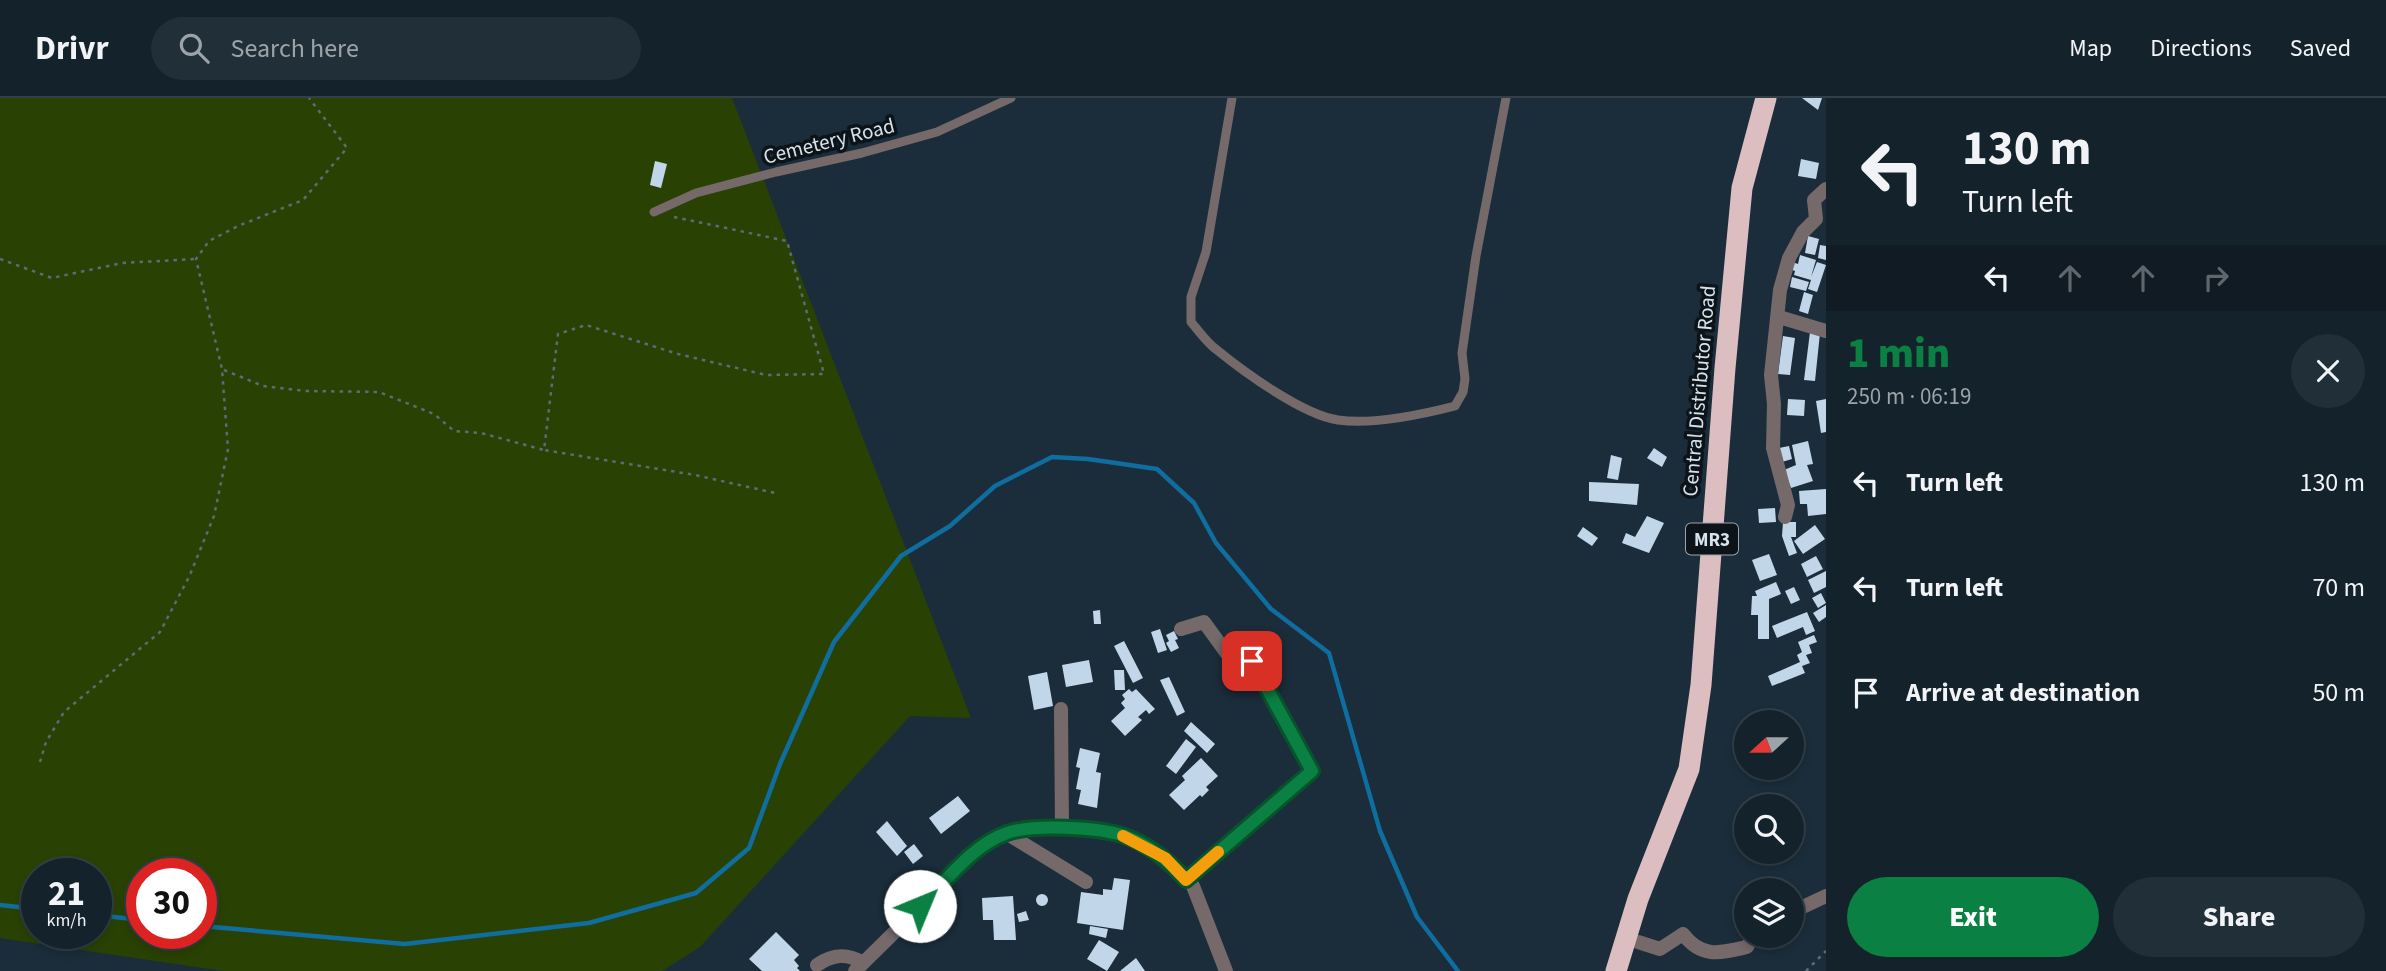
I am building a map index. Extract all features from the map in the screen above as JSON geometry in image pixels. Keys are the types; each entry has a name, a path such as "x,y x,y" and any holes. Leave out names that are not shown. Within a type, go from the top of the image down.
{"highway":[{"name":"Central Distributor Road","path":"1616,971 1638,899 1689,769 1700,685 1742,188 1766,98"},
{"name":"Central Distributor Road","path":"1629,971 1702,769 1711,700 1750,193 1777,98"}],"street":[{"path":"1785,517 1788,505 1773,448 1774,404 1771,375 1780,290 1789,258 1803,232 1821,221 1814,200 1826,189"},
{"path":"1779,317 1826,331"},
{"path":"1181,629 1204,622 1233,662 1252,661 1312,771 1186,880"},
{"path":"1061,709 1062,828"},
{"path":"817,965 827,958 851,956 859,967 978,849 1006,833 1039,828 1076,828 1124,836 1165,858 1193,886 1226,971"},
{"path":"1006,833 1086,882"},
{"path":"1804,906 1826,896"},
{"path":"1638,942 1660,949 1683,934 1690,944 1704,951 1718,954 1743,948"}],"lane":[{"name":"Cemetery Road","path":"654,212 696,193 937,132 1011,98"},
{"path":"1232,98 1206,252 1191,297 1191,322 1215,349 1270,388 1314,412 1338,420 1413,416 1455,406 1463,392 1465,379 1462,353 1476,256 1506,98"}],"path":[{"path":"0,259 52,278 122,263 196,259 209,242 238,226 303,200 347,148 309,98"},
{"path":"544,450 558,334 586,325 678,354 766,375 824,374 787,241 654,212"},
{"path":"40,762 46,742 64,712 160,632 189,577 214,516 228,449 222,369 196,259"},
{"path":"222,369 263,386 306,391 379,392 434,414 454,431 481,433 544,450 695,475 775,493"},
{"path":"1806,971 1826,951"}],"green space":[{"path":"0,98 732,98 971,718 910,716 700,947 662,971 223,971 74,949 112,949 112,858 21,858 21,941 0,938"}],"building":[{"path":"1802,98 1822,98 1818,110"},
{"path":"1801,159 1819,163 1816,179 1798,176"},
{"path":"655,161 667,164 661,188 650,185"},
{"path":"1808,236 1819,239 1815,255 1805,253"},
{"path":"1820,245 1826,246 1826,260 1818,258"},
{"path":"1800,255 1816,260 1811,277 1817,262 1826,265 1817,292 1808,289 1811,280 1794,275 1795,271 1790,269 1792,262 1798,264"},
{"path":"1792,277 1809,282 1806,291 1790,287"},
{"path":"1804,292 1813,295 1808,314 1799,311"},
{"path":"1810,332 1820,333 1815,381 1804,380"},
{"path":"1783,336 1795,338 1790,375 1778,374"},
{"path":"1788,399 1805,400 1804,416 1787,415"},
{"path":"1826,399 1826,432 1821,433 1816,401"},
{"path":"1808,441 1813,464 1807,465 1813,481 1791,488 1784,470 1796,465 1792,445"},
{"path":"1789,446 1792,459 1782,462 1779,448"},
{"path":"1654,448 1667,457 1662,467 1647,458"},
{"path":"1611,455 1622,458 1618,480 1607,478"},
{"path":"1589,482 1639,484 1637,505 1589,501"},
{"path":"1826,489 1826,514 1808,516 1807,504 1800,504 1799,491"},
{"path":"1775,508 1776,522 1759,523 1758,509"},
{"path":"1647,516 1664,523 1649,553 1622,543 1626,533 1635,537"},
{"path":"1783,522 1796,522 1796,537 1791,537 1797,553 1789,556 1782,536"},
{"path":"1815,525 1825,539 1803,554 1794,541"},
{"path":"1583,527 1598,538 1592,546 1577,536"},
{"path":"1769,554 1777,575 1760,581 1752,560"},
{"path":"1816,556 1823,569 1807,577 1801,564"},
{"path":"1826,571 1826,587 1814,593 1808,580"},
{"path":"1776,582 1781,594 1769,599 1769,639 1758,639 1758,615 1751,615 1752,596 1757,596 1755,591"},
{"path":"1794,587 1800,600 1791,604 1785,591"},
{"path":"1821,593 1826,603 1818,608 1812,598"},
{"path":"1826,605 1826,617 1819,622 1813,613"},
{"path":"1100,610 1101,624 1094,624 1093,611"},
{"path":"1807,612 1815,631 1806,635 1803,627 1777,638 1772,626"},
{"path":"1160,629 1167,650 1158,653 1151,632"},
{"path":"1174,631 1179,648 1171,652 1166,643 1169,641 1166,635"},
{"path":"1814,635 1817,642 1809,645 1812,653 1806,655 1810,663 1802,666 1805,673 1772,686 1768,676 1800,662 1797,655 1802,652 1798,642"},
{"path":"1124,641 1143,678 1133,683 1114,646"},
{"path":"1089,660 1093,682 1066,687 1062,665"},
{"path":"1114,670 1124,670 1125,690 1115,690"},
{"path":"1047,672 1053,706 1034,710 1028,676"},
{"path":"1169,677 1185,712 1177,716 1160,680"},
{"path":"1129,689 1132,692 1136,689 1155,709 1149,714 1146,710 1138,717 1142,720 1125,736 1111,721 1125,708 1121,703 1125,699 1122,695"},
{"path":"1191,722 1215,744 1207,753 1184,731"},
{"path":"1186,739 1196,747 1176,774 1166,766"},
{"path":"1080,748 1100,753 1096,772 1101,773 1097,808 1078,804 1081,790 1076,789 1080,768 1076,767"},
{"path":"1201,758 1218,776 1206,787 1209,790 1202,797 1200,795 1184,810 1169,795 1185,780 1182,776"},
{"path":"958,796 970,811 941,834 929,818"},
{"path":"887,821 907,846 897,856 876,832"},
{"path":"914,844 923,856 913,864 904,852"},
{"path":"1114,878 1130,880 1123,930 1077,923 1081,892 1103,895 1103,889 1112,890"},
{"path":"1042,894 1048,900 1042,906 1036,900"},
{"path":"1013,896 1016,940 994,940 993,920 983,920 982,898"},
{"path":"1026,911 1029,920 1019,922 1017,914"},
{"path":"1090,926 1108,929 1106,938 1089,934"},
{"path":"776,932 799,955 794,960 800,971 762,971 749,959"},
{"path":"1099,940 1119,952 1107,971 1087,959"},
{"path":"1136,958 1145,971 1120,971"}],"waterway":[{"path":"217,927 405,944 589,923 696,893 749,848 780,764 834,642 901,556 950,526 995,486 1052,457 1088,459 1157,469 1194,503 1216,543 1271,609 1329,653 1380,831 1417,917 1458,971"},
{"path":"0,905 21,907"},
{"path":"112,917 126,918"}],"slow traffic":[{"path":"1123,836 1165,858 1186,880 1218,852"}],"route":[{"path":"920,906 978,849 1006,833 1039,828 1076,828 1124,836 1165,858 1186,880 1312,771 1252,661"}]}
